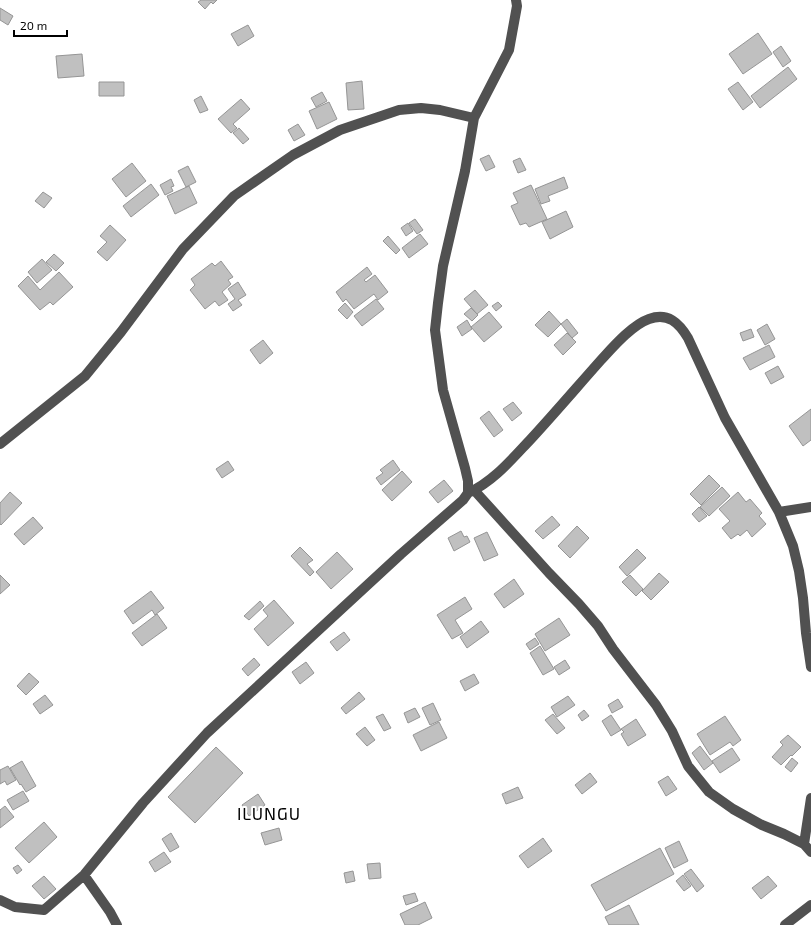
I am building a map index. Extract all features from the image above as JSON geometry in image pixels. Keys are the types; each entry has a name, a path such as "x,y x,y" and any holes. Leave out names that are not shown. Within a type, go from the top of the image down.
{"street":[{"path":"516,0 517,6 509,50 474,118 443,266 435,330 443,390 471,492 579,604 598,626 613,649 656,705 672,731 688,766 709,792 762,825 804,844 811,852"},
{"path":"0,444 85,376 133,316 183,249 234,196 293,155 340,130 399,110 422,108 440,110 474,118"},
{"path":"0,900 15,907 44,910 84,875 143,804 207,733 401,554 471,492 512,460 613,346 634,327 648,319 659,316 674,321 682,328 725,418 779,512 793,546 799,571 811,667"},
{"path":"779,512 811,506"},
{"path":"804,844 811,798"},
{"path":"84,875 110,912 117,925"},
{"path":"784,925 811,905"}],"building":[{"path":"201,0 217,0 213,4 211,2 205,9 198,2"},
{"path":"0,8 13,16 8,25 0,20"},
{"path":"248,25 254,36 238,46 231,34"},
{"path":"758,33 772,54 743,74 729,54"},
{"path":"781,46 791,61 783,67 773,52"},
{"path":"82,54 84,76 58,78 56,56"},
{"path":"788,67 797,79 760,108 751,96"},
{"path":"362,81 364,109 348,110 346,83"},
{"path":"99,82 124,82 124,96 99,96"},
{"path":"738,82 753,102 743,110 728,89"},
{"path":"322,92 327,101 316,107 311,98"},
{"path":"201,96 208,110 200,113 194,100"},
{"path":"241,99 250,109 233,124 237,128 231,133 218,119"},
{"path":"329,102 337,119 317,129 309,111"},
{"path":"298,124 305,135 294,141 288,130"},
{"path":"239,128 249,139 243,144 233,133"},
{"path":"489,155 495,167 486,171 480,159"},
{"path":"520,158 526,170 518,173 513,161"},
{"path":"132,163 146,181 126,197 112,179"},
{"path":"188,166 196,182 186,187 178,171"},
{"path":"564,177 568,188 548,196 550,201 541,204 535,189"},
{"path":"171,179 174,186 171,187 173,191 165,195 160,185"},
{"path":"151,184 159,195 131,217 123,206"},
{"path":"531,185 547,219 529,227 526,223 520,225 511,206 518,203 513,193"},
{"path":"189,186 197,203 175,214 167,196"},
{"path":"43,192 52,198 44,208 35,201"},
{"path":"566,211 573,227 550,239 542,222"},
{"path":"415,219 423,230 417,234 409,223"},
{"path":"408,223 413,231 406,236 401,228"},
{"path":"110,225 126,240 107,261 97,252 107,242 100,236"},
{"path":"420,234 428,244 409,258 402,248"},
{"path":"388,236 400,250 396,254 383,241"},
{"path":"54,254 64,263 56,271 46,262"},
{"path":"42,259 52,270 37,283 28,272"},
{"path":"221,261 233,277 228,280 231,284 222,292 228,300 219,306 215,301 205,309 190,290 195,285 191,279 212,263 215,266"},
{"path":"367,267 372,274 364,280 366,282 375,275 388,292 378,300 374,294 354,309 346,299 343,302 336,292"},
{"path":"59,272 73,287 53,305 50,302 40,310 18,286 28,276 40,290"},
{"path":"238,282 246,295 238,300 242,305 233,311 228,304 235,299 228,289"},
{"path":"475,290 488,305 477,314 464,299"},
{"path":"376,299 384,309 362,326 354,316"},
{"path":"498,302 502,306 496,311 492,306"},
{"path":"345,303 353,312 347,319 338,310"},
{"path":"471,308 478,315 472,321 464,314"},
{"path":"549,311 561,324 548,337 535,325"},
{"path":"489,312 502,327 484,342 471,327"},
{"path":"567,319 578,333 572,338 561,324"},
{"path":"467,320 472,329 462,336 457,327"},
{"path":"767,324 775,339 765,345 757,330"},
{"path":"751,329 754,337 743,341 740,333"},
{"path":"567,333 576,342 563,355 554,345"},
{"path":"263,340 273,353 260,364 250,350"},
{"path":"769,345 775,357 750,370 743,358"},
{"path":"778,366 784,377 771,384 765,373"},
{"path":"513,402 522,413 512,421 503,409"},
{"path":"811,409 811,440 803,446 789,426"},
{"path":"489,411 503,430 494,437 480,418"},
{"path":"393,460 400,470 381,485 376,478 383,473 380,470"},
{"path":"228,461 234,470 222,478 216,469"},
{"path":"402,471 412,482 392,501 382,490"},
{"path":"709,475 720,486 701,505 690,494"},
{"path":"444,480 453,491 438,503 429,492"},
{"path":"722,487 730,496 709,516 700,507"},
{"path":"10,492 22,503 1,525 0,503"},
{"path":"738,492 746,502 750,499 762,513 759,516 766,524 752,537 747,530 740,536 738,534 731,539 722,528 730,521 719,509"},
{"path":"699,507 707,516 699,522 692,514"},
{"path":"552,516 560,525 543,539 535,531"},
{"path":"33,517 43,528 24,545 14,534"},
{"path":"577,526 589,538 570,558 558,546"},
{"path":"461,531 464,537 467,536 470,542 454,551 448,538"},
{"path":"487,532 498,555 484,561 474,538"},
{"path":"300,547 313,560 307,564 314,572 310,576 291,556"},
{"path":"637,549 646,558 627,576 619,567"},
{"path":"337,552 353,569 331,589 316,572"},
{"path":"659,573 669,582 651,600 642,591"},
{"path":"0,575 10,585 0,594"},
{"path":"630,575 643,589 636,596 622,582"},
{"path":"514,579 524,594 504,608 494,594"},
{"path":"151,591 164,608 155,615 152,610 133,624 124,611"},
{"path":"465,597 472,609 455,620 463,633 452,639 437,615"},
{"path":"274,600 294,623 268,646 254,629 268,616 263,610"},
{"path":"260,601 264,606 249,620 244,616"},
{"path":"157,614 167,628 142,646 132,633"},
{"path":"559,618 570,635 545,651 535,634"},
{"path":"481,621 489,632 467,648 460,637"},
{"path":"344,632 350,640 337,651 330,642"},
{"path":"535,638 539,644 530,650 526,644"},
{"path":"540,646 554,669 543,675 530,653"},
{"path":"254,658 260,665 248,676 242,669"},
{"path":"565,660 570,668 559,675 554,667"},
{"path":"306,662 314,673 300,684 292,672"},
{"path":"29,673 39,682 26,695 17,686"},
{"path":"474,674 479,683 465,691 460,681"},
{"path":"359,692 365,699 346,714 341,708"},
{"path":"45,695 53,705 40,714 33,704"},
{"path":"568,696 575,705 557,717 551,707"},
{"path":"618,699 623,707 612,713 608,705"},
{"path":"433,703 441,720 430,725 422,708"},
{"path":"415,708 420,717 408,723 404,713"},
{"path":"584,710 589,716 582,721 578,715"},
{"path":"383,714 391,728 384,731 376,717"},
{"path":"553,714 565,728 557,734 545,720"},
{"path":"611,715 621,730 611,736 602,721"},
{"path":"725,716 741,740 733,746 730,742 710,755 697,734"},
{"path":"636,719 646,735 628,746 621,734 624,732 621,729"},
{"path":"439,722 447,738 421,751 413,735"},
{"path":"365,727 375,740 367,746 356,734"},
{"path":"788,735 801,747 781,765 772,757 783,745 780,742"},
{"path":"700,746 713,763 704,770 692,753"},
{"path":"216,747 243,773 195,823 168,797"},
{"path":"732,748 740,760 720,773 712,761"},
{"path":"792,758 798,763 791,772 785,767"},
{"path":"22,761 36,786 26,792 10,768"},
{"path":"8,766 16,780 7,785 5,781 0,784 0,770"},
{"path":"590,773 597,782 582,794 575,785"},
{"path":"668,776 677,789 666,796 658,782"},
{"path":"518,787 523,798 506,804 502,794"},
{"path":"23,791 29,801 13,810 7,800"},
{"path":"258,794 265,805 249,816 242,805"},
{"path":"5,806 14,817 0,828 0,810"},
{"path":"44,822 57,837 29,863 15,848"},
{"path":"279,828 282,840 265,845 261,833"},
{"path":"171,833 179,847 170,852 162,839"},
{"path":"543,838 552,851 528,868 519,856"},
{"path":"679,841 688,861 674,868 665,848"},
{"path":"660,848 674,874 606,911 591,885"},
{"path":"164,852 171,862 155,872 149,862"},
{"path":"380,863 381,878 369,879 367,864"},
{"path":"18,865 22,870 17,874 13,868"},
{"path":"691,869 704,886 697,892 684,874"},
{"path":"353,871 355,881 346,883 344,873"},
{"path":"683,875 691,886 684,891 676,881"},
{"path":"44,876 56,889 44,899 32,886"},
{"path":"768,876 777,886 761,899 752,888"},
{"path":"415,893 418,901 406,905 403,896"},
{"path":"425,902 432,918 418,925 405,925 400,914"},
{"path":"629,905 639,925 609,925 605,917"}],"district":[{"name":"ILUNGU","path":"269,814"}]}
